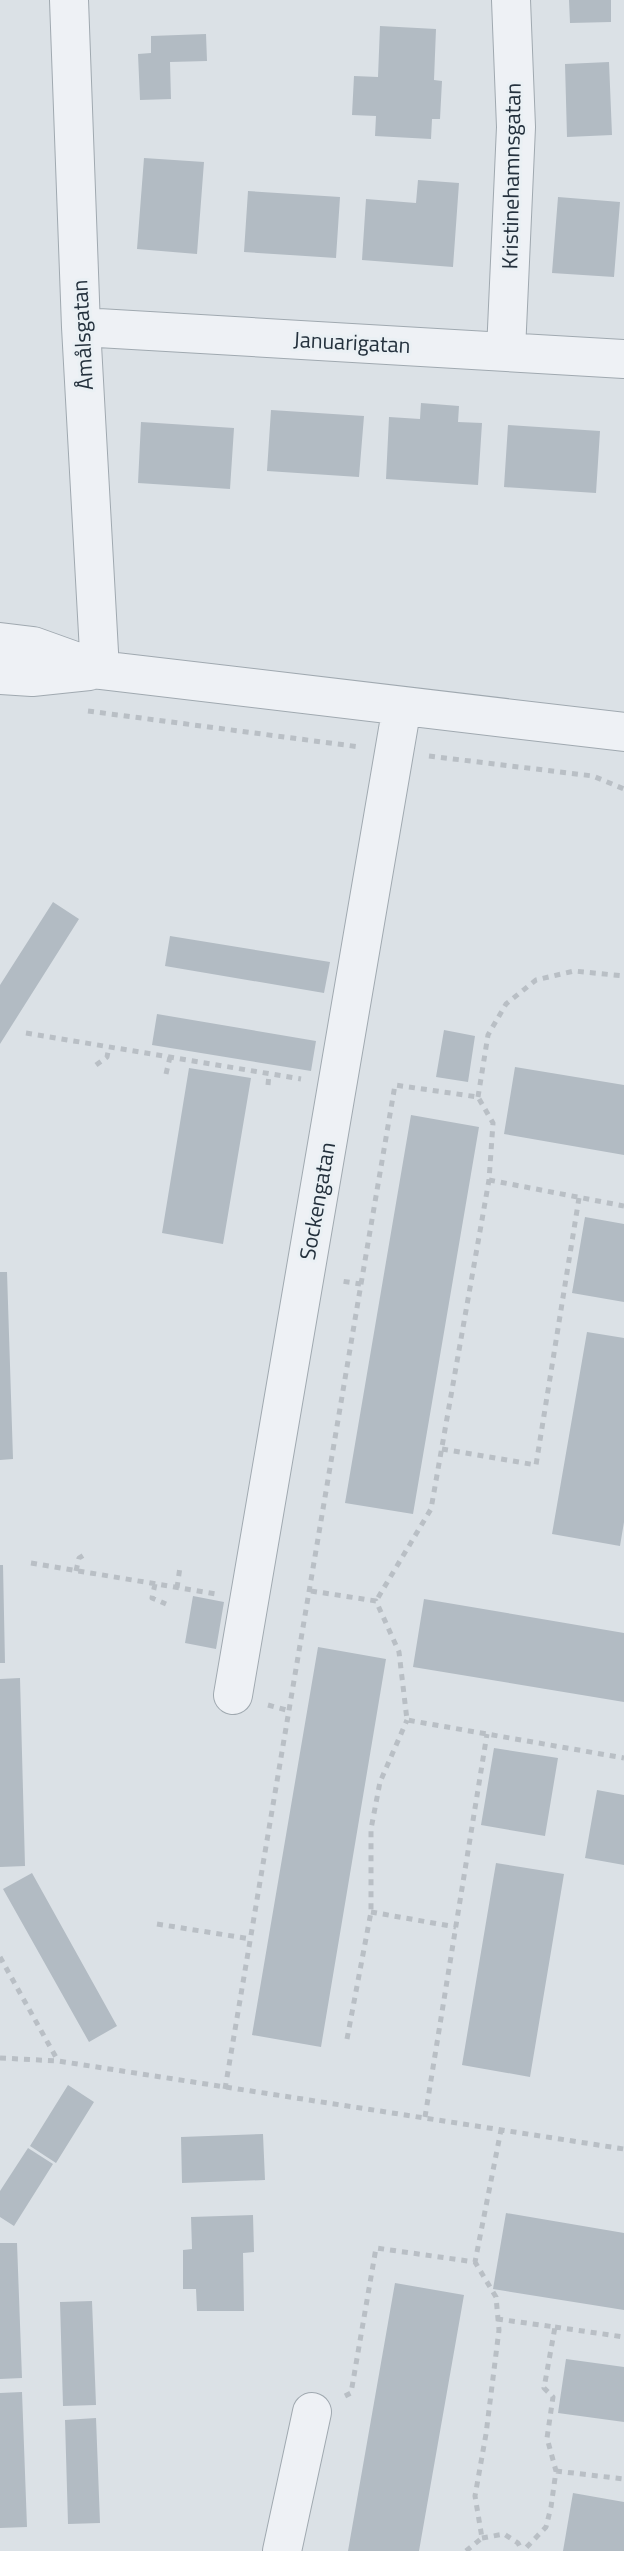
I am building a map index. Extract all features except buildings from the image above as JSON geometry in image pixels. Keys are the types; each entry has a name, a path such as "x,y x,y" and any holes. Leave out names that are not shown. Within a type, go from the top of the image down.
{"street":[{"name":"Åmålsgatan","path":"69,0 81,327 100,670"},
{"name":"Kristinehamnsgatan","path":"506,351 516,127 511,0"},
{"name":"Januarigatan","path":"81,327 624,359"},
{"path":"0,642 33,646 100,670"},
{"path":"0,675 32,677 100,670 624,732"},
{"name":"Sockengatan","path":"233,1695 402,706"},
{"path":"282,2551 312,2412"}],"path":[{"path":"74,710 593,776 624,790"},
{"path":"376,1601 431,1509 489,1180 493,1123 478,1097 488,1035 506,1004 536,980 574,971 624,976"},
{"path":"26,1033 337,1085"},
{"path":"96,1065 107,1057 109,1047"},
{"path":"166,1074 170,1057"},
{"path":"268,1085 269,1074"},
{"path":"225,2089 395,1085 478,1097"},
{"path":"489,1180 624,1206"},
{"path":"442,1449 536,1465 579,1198"},
{"path":"305,1274 361,1284"},
{"path":"76,1571 79,1558 87,1553"},
{"path":"31,1563 249,1600"},
{"path":"177,1588 180,1567"},
{"path":"155,1584 152,1598 166,1604"},
{"path":"311,1591 376,1601"},
{"path":"347,2039 371,1912 371,1829 380,1782 407,1720 399,1652 376,1601"},
{"path":"407,1720 624,1758"},
{"path":"425,2117 487,1734"},
{"path":"371,1912 456,1927"},
{"path":"157,1924 251,1939"},
{"path":"0,1957 58,2061"},
{"path":"0,2058 58,2061 624,2149"},
{"path":"482,2538 475,2496 499,2330 496,2297 475,2262 501,2130"},
{"path":"312,2412 351,2393 376,2248 475,2262"},
{"path":"497,2319 624,2337"},
{"path":"466,2551 482,2538 504,2534 518,2543 522,2551 546,2527 556,2471 547,2438 553,2397 544,2388 555,2327"},
{"path":"556,2471 624,2479"}]}
